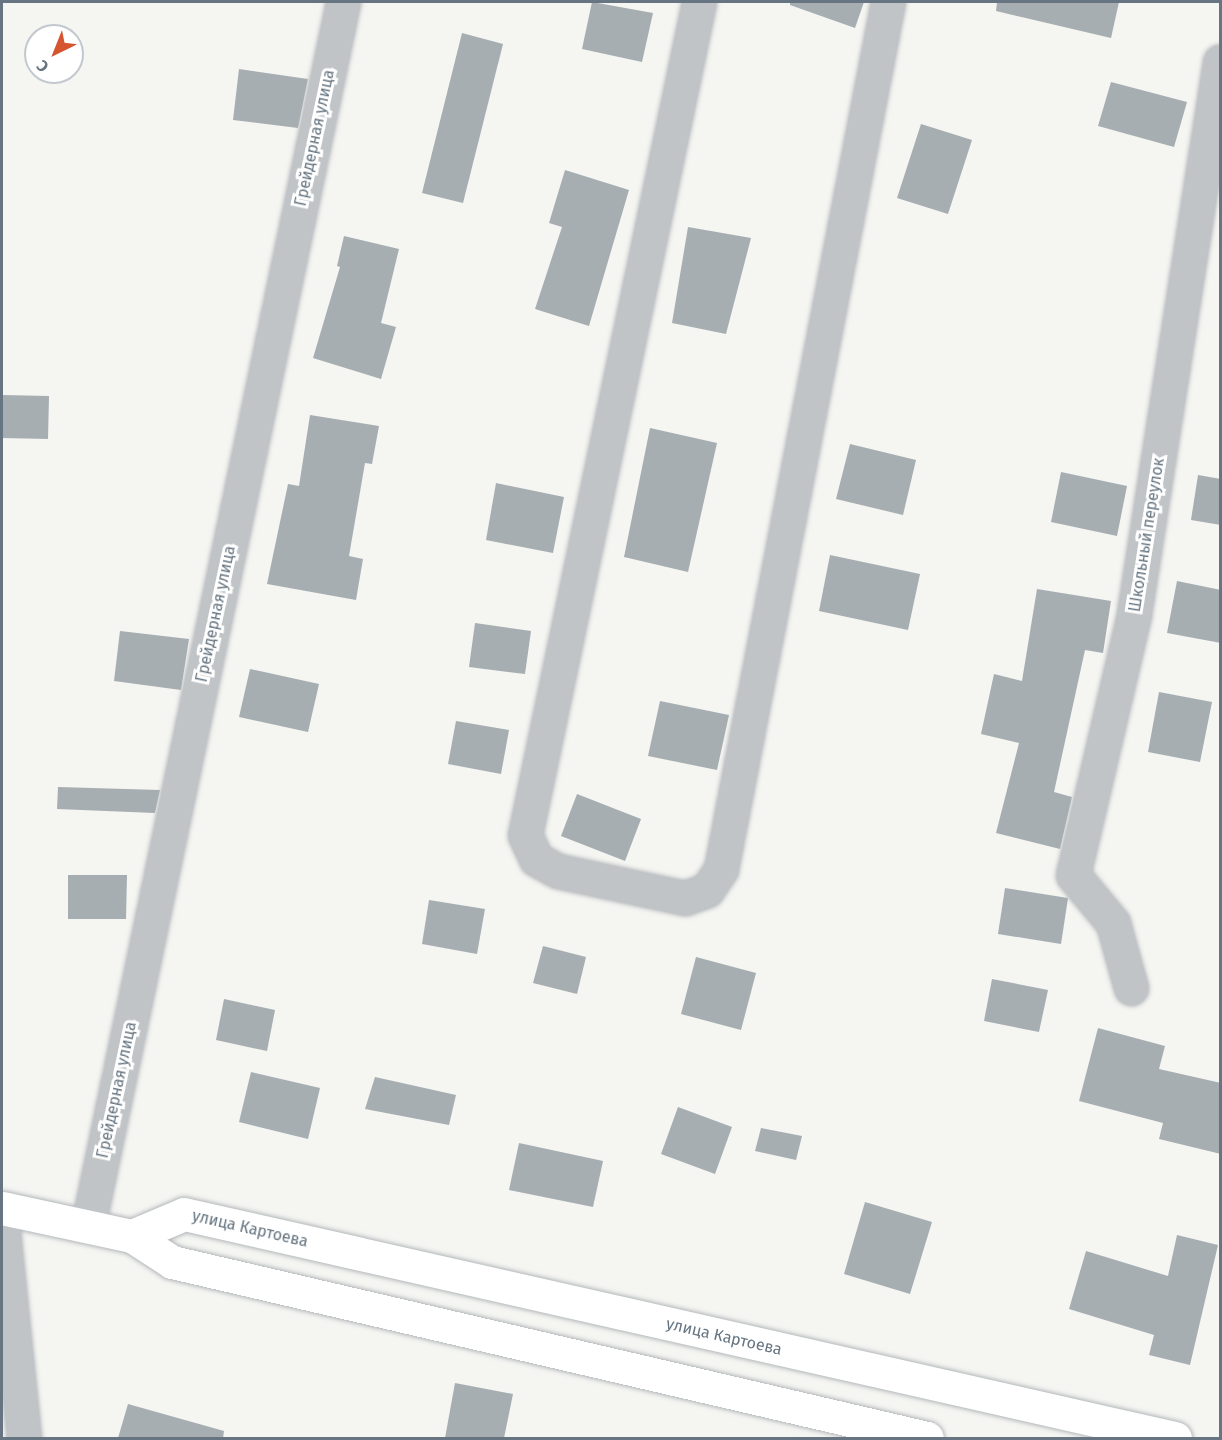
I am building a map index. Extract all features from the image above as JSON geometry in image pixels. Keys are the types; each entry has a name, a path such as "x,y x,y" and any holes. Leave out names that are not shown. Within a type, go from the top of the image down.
{"main road":[{"path":"2,1208 132,1236 172,1262 927,1438"},
{"name":"улица Картоева","path":"132,1236 184,1214 1175,1438"}],"street":[{"name":"Грейдерная улица","path":"88,1226 343,2"},
{"path":"699,2 525,835 536,859 558,871 685,898 707,890 721,868 888,2"},
{"name":"Школьный переулок","path":"1131,988 1113,923 1073,875 1134,614 1221,62"},
{"path":"2,1221 24,1438"}],"building":[{"path":"592,2 653,13 642,62 582,49"},
{"path":"790,2 864,2 855,28 790,5"},
{"path":"997,2 1119,2 1111,38 996,11"},
{"path":"462,33 503,44 463,203 422,193"},
{"path":"239,69 308,79 298,128 233,120"},
{"path":"1111,82 1187,102 1174,147 1098,126"},
{"path":"921,124 972,140 948,214 897,198"},
{"path":"565,170 629,190 589,326 535,309 562,227 549,223"},
{"path":"688,227 751,238 726,334 672,323"},
{"path":"344,236 399,249 381,323 396,327 381,379 313,358 340,267 337,266"},
{"path":"2,395 49,396 48,439 2,438"},
{"path":"310,415 379,426 372,464 365,463 349,556 363,559 356,600 267,584 288,484 299,486"},
{"path":"650,428 717,443 688,572 624,557"},
{"path":"850,444 916,460 903,515 836,499"},
{"path":"1061,472 1127,486 1117,536 1051,522"},
{"path":"1198,475 1221,479 1221,525 1191,520"},
{"path":"496,483 564,497 553,553 486,540"},
{"path":"830,555 920,574 908,630 819,611"},
{"path":"1177,581 1221,590 1221,643 1167,633"},
{"path":"1037,589 1111,601 1103,653 1085,650 1054,792 1072,797 1060,849 996,833 1019,743 981,734 994,674 1022,681"},
{"path":"475,623 531,631 525,674 469,667"},
{"path":"120,631 189,639 181,690 114,681"},
{"path":"250,669 319,684 308,732 239,717"},
{"path":"1159,692 1212,702 1200,762 1148,752"},
{"path":"660,701 729,715 717,770 648,756"},
{"path":"456,721 509,730 501,774 448,764"},
{"path":"58,787 160,790 155,813 57,809"},
{"path":"577,794 641,819 625,861 561,836"},
{"path":"68,875 127,875 126,919 68,919"},
{"path":"1005,888 1068,898 1061,944 998,934"},
{"path":"429,900 485,909 477,954 422,944"},
{"path":"543,946 586,957 577,994 533,983"},
{"path":"696,957 756,973 741,1030 681,1014"},
{"path":"992,979 1048,990 1039,1032 984,1021"},
{"path":"224,999 275,1010 267,1051 216,1040"},
{"path":"1098,1028 1165,1046 1159,1069 1221,1083 1221,1154 1159,1139 1163,1123 1079,1101"},
{"path":"251,1072 320,1088 308,1139 239,1122"},
{"path":"375,1077 456,1095 449,1125 365,1109"},
{"path":"678,1107 732,1127 715,1174 661,1154"},
{"path":"761,1128 802,1136 796,1160 755,1151"},
{"path":"519,1143 603,1161 593,1207 509,1190"},
{"path":"865,1202 932,1222 910,1294 844,1274"},
{"path":"1177,1235 1218,1245 1190,1365 1149,1355 1154,1335 1069,1309 1086,1251 1168,1276"},
{"path":"455,1383 513,1394 504,1438 445,1438"},
{"path":"128,1404 224,1431 223,1438 118,1438"}]}
